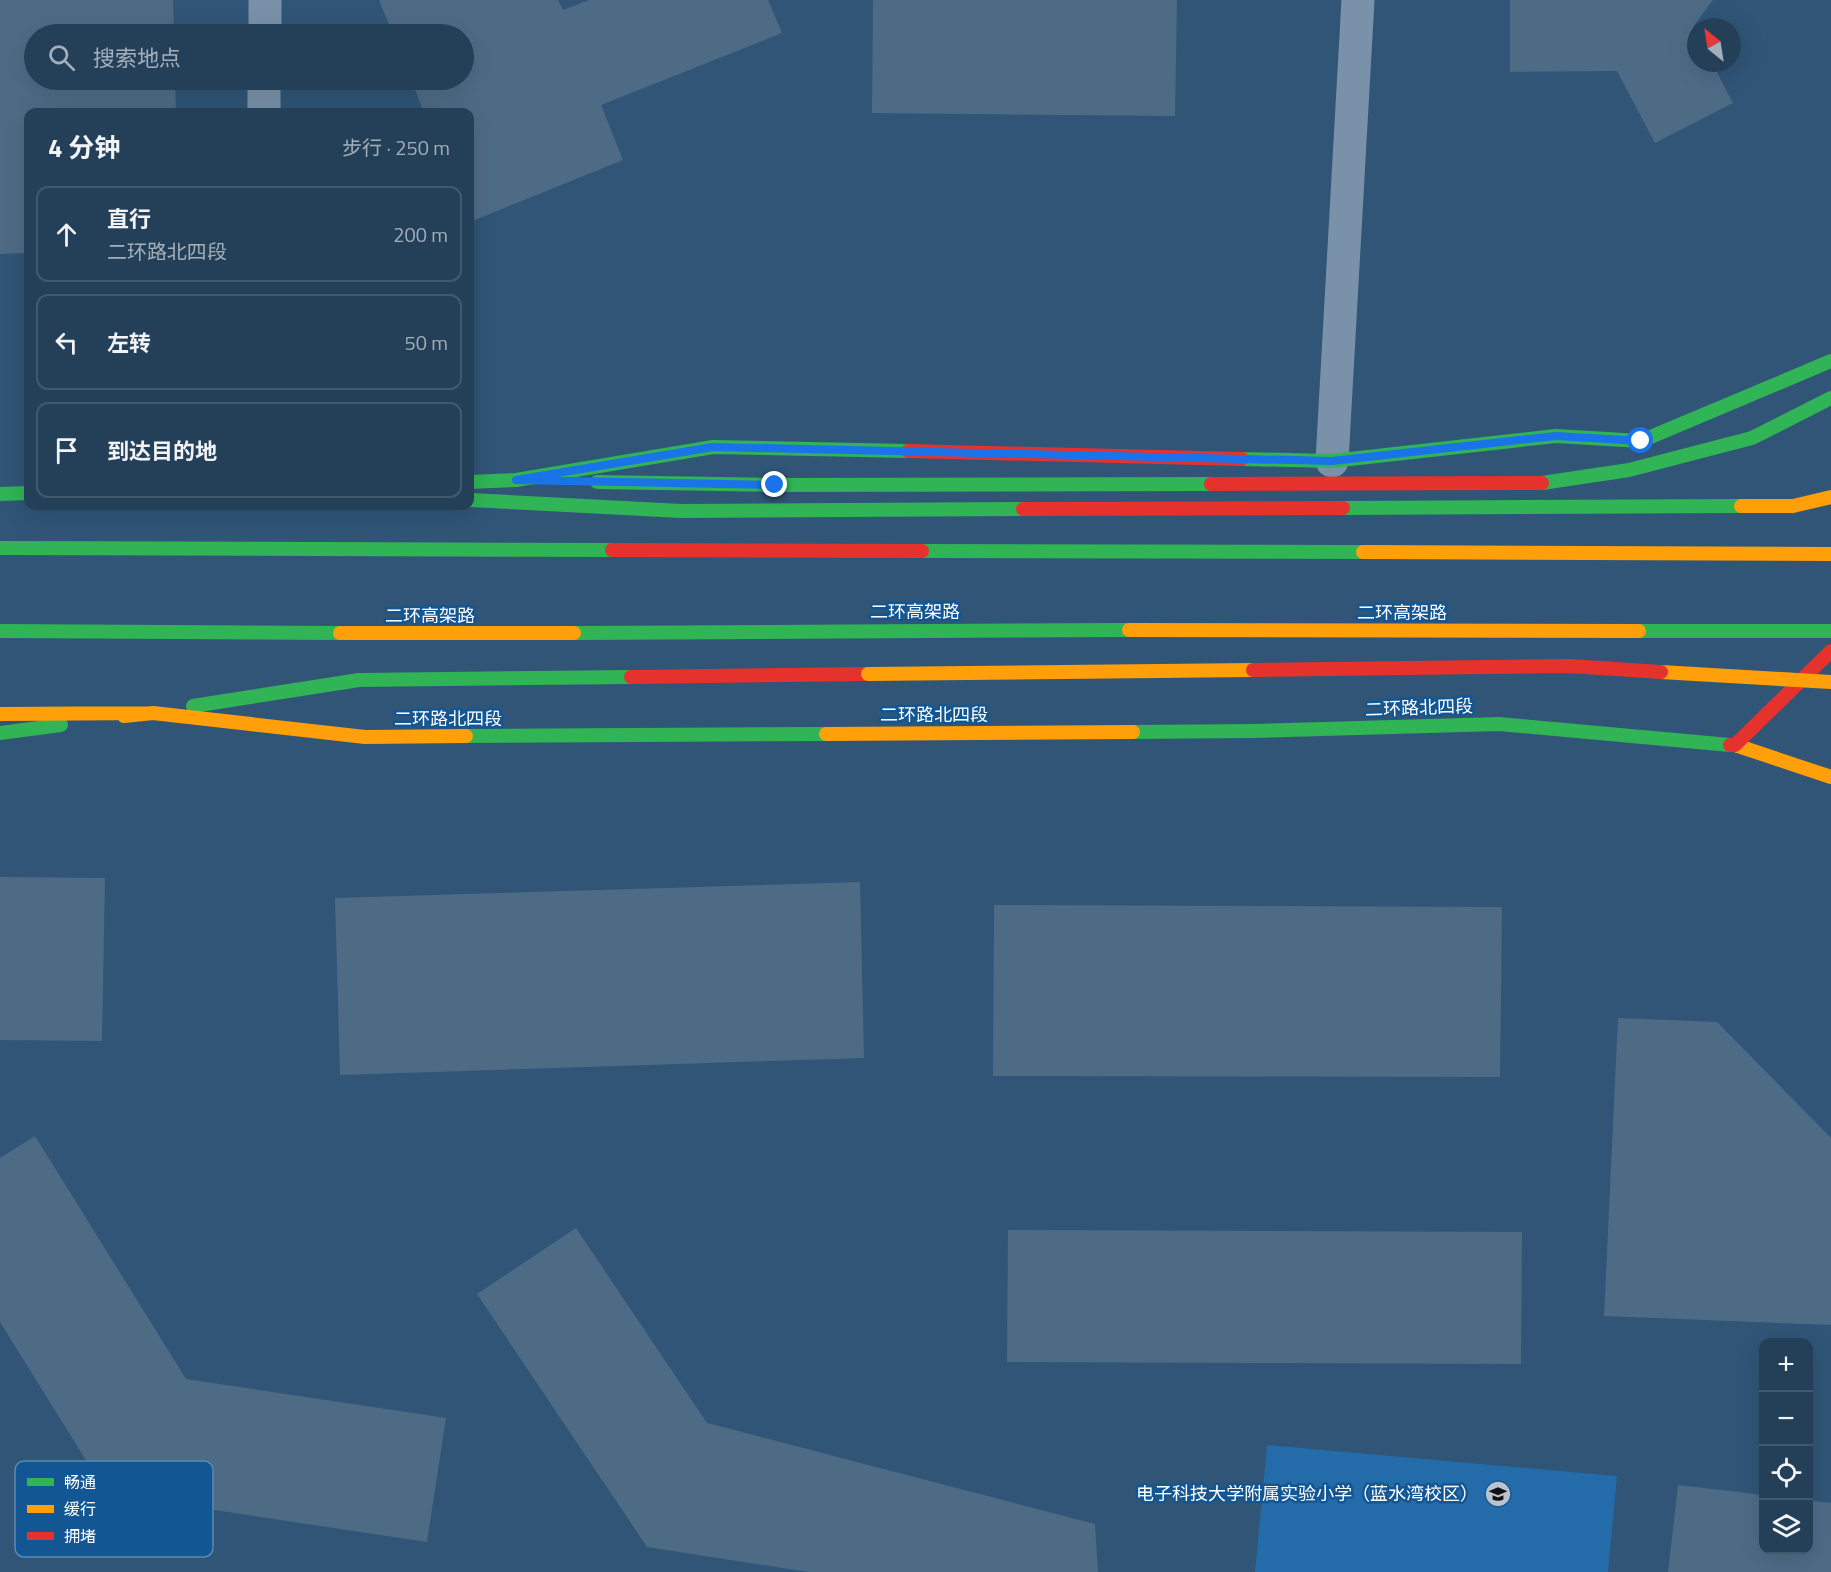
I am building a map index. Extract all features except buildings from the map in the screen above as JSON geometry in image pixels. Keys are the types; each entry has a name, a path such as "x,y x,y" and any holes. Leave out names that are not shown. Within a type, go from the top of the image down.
{"main road":[{"path":"474,482 516,480 775,485 1326,472 1556,436 1641,441 1831,361"},
{"path":"516,480 713,447 1544,483 1629,470 1752,438 1831,398"},
{"path":"0,482 24,485"},
{"path":"0,494 24,493"},
{"path":"474,500 681,511 882,511 1793,506 1831,497"},
{"path":"0,548 1831,554"},
{"name":"二环高架路","path":"0,631 439,634 953,630 1831,631"},
{"path":"1735,745 1831,651"},
{"path":"0,714 153,713 359,680 1570,666 1831,682"},
{"name":"二环路北四段","path":"0,733 153,713 365,737 1228,731 1499,724 1735,745 1831,777"}],"street":[{"path":"265,0 265,24"},
{"path":"1326,472 1358,0"},
{"path":"264,90 264,108"}],"shaded area":[{"path":"1267,1445 1617,1476 1608,1572 1255,1572"}],"traffic: fast":[{"path":"1242,459 1332,461 1556,436 1641,441 1831,361"},
{"path":"1542,483 1629,470 1752,438 1831,398"},
{"path":"474,482 516,480 713,447 908,451"},
{"path":"597,482 775,485 1211,484"},
{"path":"0,494 24,493"},
{"path":"474,500 681,511 1023,509"},
{"path":"1343,508 1741,506"},
{"path":"0,548 612,550"},
{"path":"922,551 1363,552"},
{"path":"574,633 1129,630"},
{"path":"0,631 340,633"},
{"path":"1639,631 1831,631"},
{"path":"193,706 359,680 631,677"},
{"path":"1133,732 1499,724 1730,745"},
{"path":"0,733 61,725"},
{"path":"466,736 826,734"}],"traffic: slow":[{"path":"1741,506 1793,506 1831,497"},
{"path":"1363,552 1831,554"},
{"path":"1129,630 1639,631"},
{"path":"340,633 574,633"},
{"path":"868,674 1253,670"},
{"path":"1661,672 1831,682"},
{"path":"124,716 153,713 365,737 466,736"},
{"path":"0,714 153,713"},
{"path":"826,734 1133,732"},
{"path":"1735,745 1831,777"}],"traffic: jam":[{"path":"908,451 1242,459"},
{"path":"1211,484 1542,483"},
{"path":"1023,509 1343,508"},
{"path":"612,550 922,551"},
{"path":"1730,745 1735,745 1831,651"},
{"path":"1253,670 1570,666 1661,672"},
{"path":"631,677 868,674"}],"place":[{"name":"电子科技大学附属实验小学（蓝水湾校区）","path":"1498,1494"}],"route":[{"path":"775,485 516,480 713,447 1332,461 1556,436 1641,441"}]}
